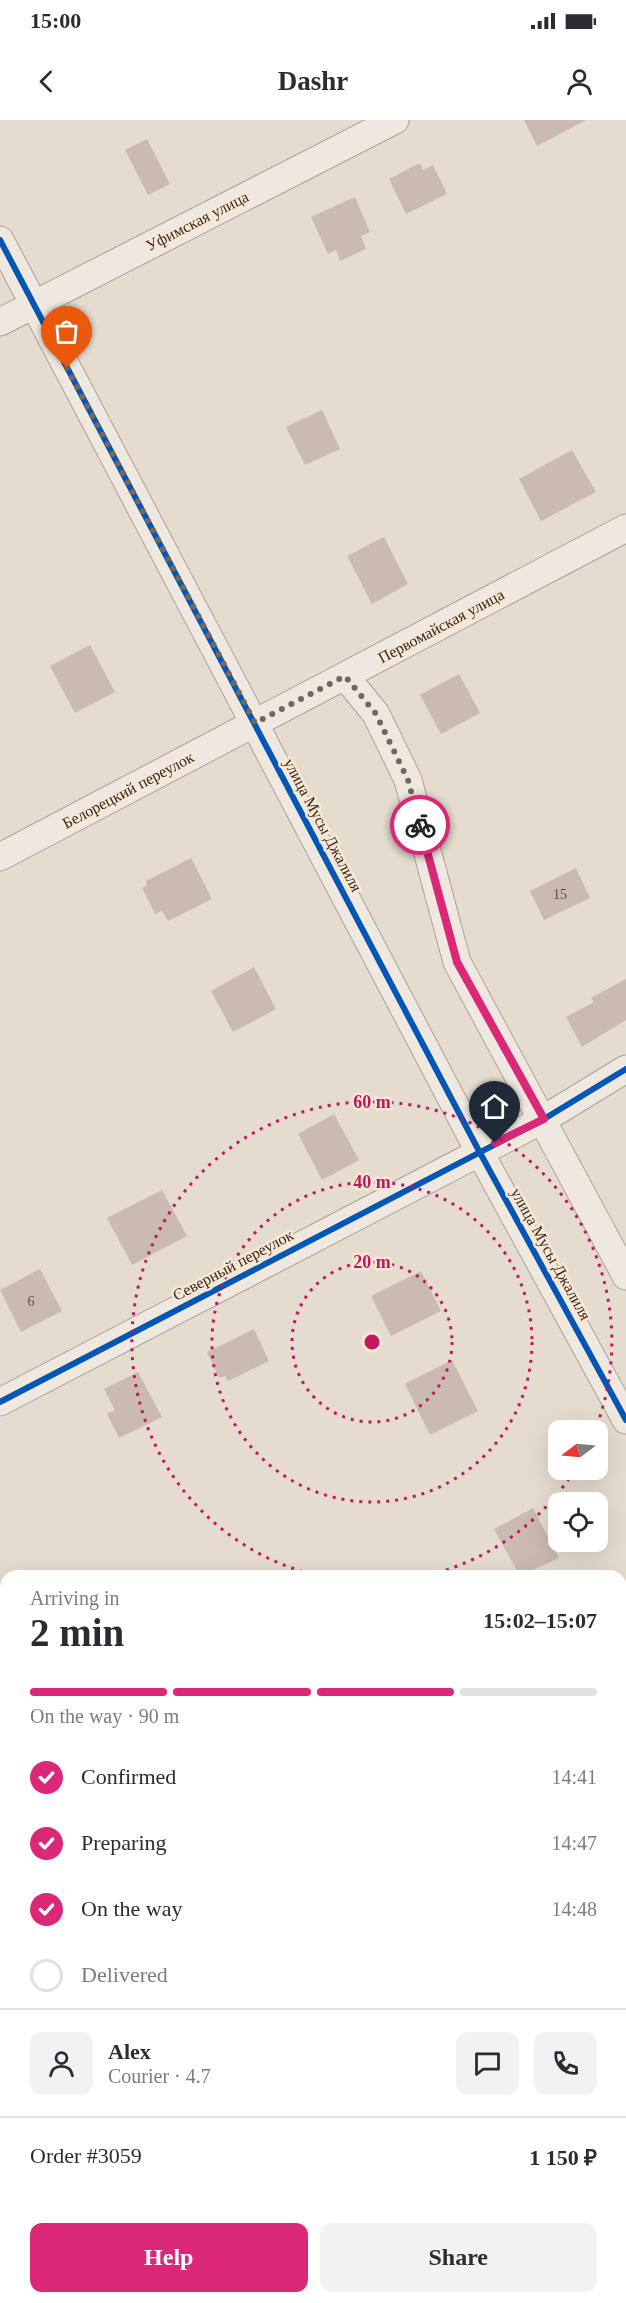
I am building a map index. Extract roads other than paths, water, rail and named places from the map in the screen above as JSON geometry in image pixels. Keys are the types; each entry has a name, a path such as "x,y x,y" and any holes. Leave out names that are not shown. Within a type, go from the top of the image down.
{"street":[{"name":"Уфимская улица","path":"0,322 394,120"},
{"name":"улица Мусы Джалиля","path":"0,240 479,1151 626,1420"},
{"name":"Первомайская улица","path":"255,723 626,528"},
{"path":"345,676 376,714 408,780 457,962 544,1119 626,1276"},
{"name":"Белорецкий переулок","path":"0,857 255,723"},
{"name":"Северный переулок","path":"0,1402 544,1119 626,1069"}]}
